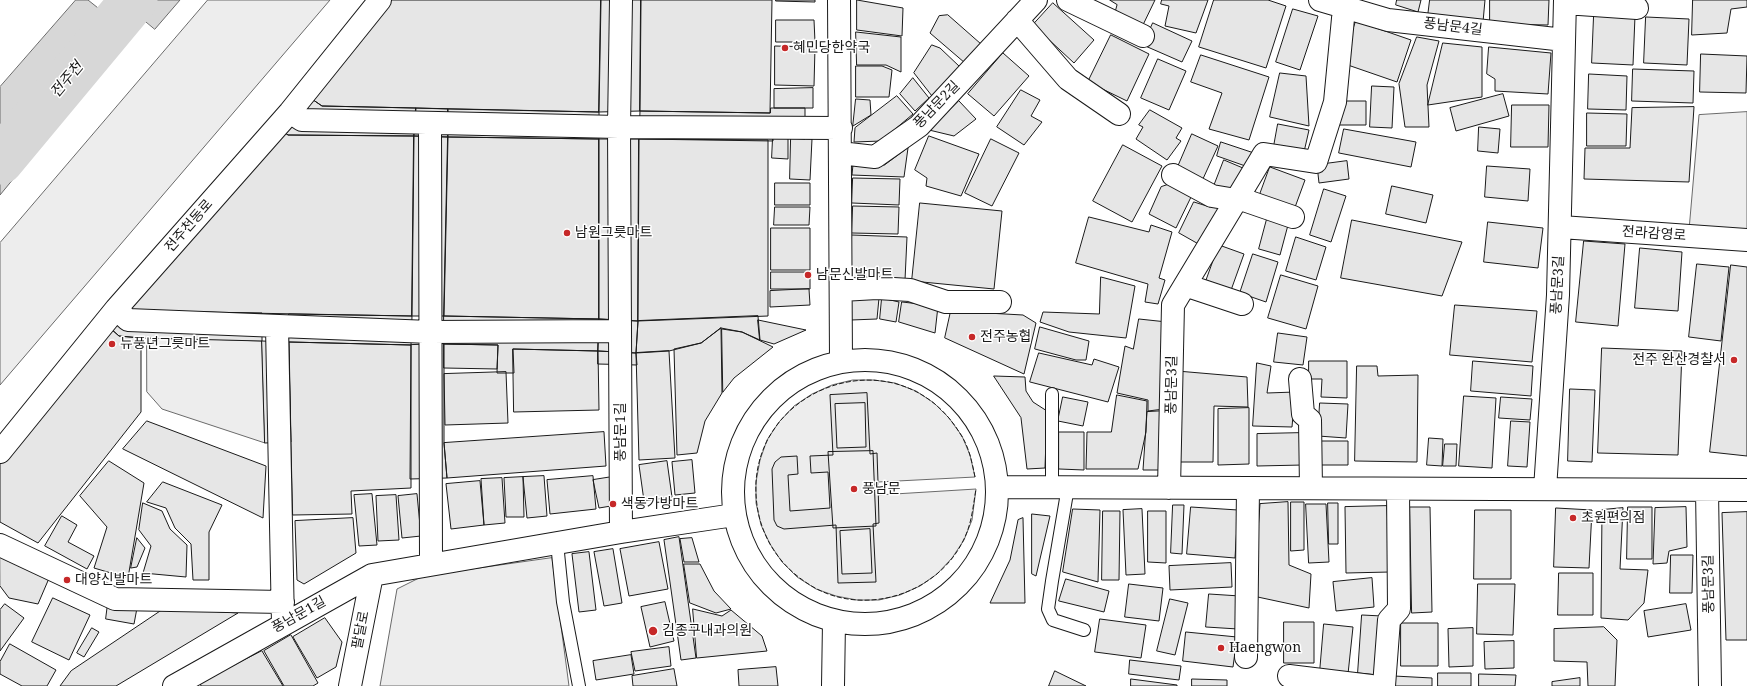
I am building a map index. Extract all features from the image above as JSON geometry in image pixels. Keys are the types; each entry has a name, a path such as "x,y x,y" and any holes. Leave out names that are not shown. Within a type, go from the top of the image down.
{"street":[{"name":"전주천동로","path":"0,452 116,309 290,112 380,0"},
{"name":"풍남문1길","path":"621,0 619,127 621,532"},
{"path":"839,0 841,360"},
{"name":"풍남문2길","path":"840,153 875,157 919,126 1036,0"},
{"path":"1068,0 1143,36"},
{"name":"풍남문4길","path":"1320,0 1388,20 1564,40"},
{"path":"1564,40 1565,2 1637,8"},
{"name":"풍남문3길","path":"1169,488 1173,305 1264,154 1316,162 1335,102 1344,8"},
{"path":"1017,20 1068,79 1119,114"},
{"name":"풍남문3길","path":"1545,489 1561,227 1564,40"},
{"path":"290,112 302,120 430,124 840,128"},
{"path":"430,124 431,564"},
{"path":"1172,175 1212,196 1237,199 1293,217"},
{"name":"전라감영로","path":"1561,227 1747,240"},
{"path":"1185,285 1242,304"},
{"path":"841,290 877,288 910,290 946,302 1000,302"},
{"path":"116,309 128,320 430,332 620,331"},
{"path":"277,326 283,624"},
{"path":"841,360 883,360 927,374 964,402 989,441 998,487 991,536 967,578 929,610 883,625 834,622 805,611 779,595 758,572 743,545 734,515 733,486 737,458 748,431 764,407 785,386 810,371 841,360"},
{"path":"1300,379 1303,414 1310,420 1311,488"},
{"path":"998,487 1747,490"},
{"path":"1246,657 1248,488"},
{"path":"1384,686 1389,620 1399,609 1398,489"},
{"name":"풍남문3길","path":"1707,490 1710,682"},
{"name":"풍남문1길","path":"174,686 372,575 621,532 734,515"},
{"path":"0,545 115,599 283,602"},
{"name":"팔달로","path":"350,686 372,575"},
{"path":"833,686 834,622"},
{"path":"1289,676 1371,686"}],"lane":[{"path":"1052,394 1060,487 1052,581 1048,609 1053,620 1084,630"},
{"path":"557,543 563,602 573,650 578,686"}],"shaded area":[{"path":"208,0 330,0 0,385 0,243"},
{"path":"1747,112 1747,234 1689,230 1699,115"},
{"path":"147,337 262,341 265,443 162,409 147,392"},
{"path":"853,380 874,380 895,383 916,391 934,403 949,418 962,436 970,455 975,477 878,482 878,495 976,489 972,520 964,540 952,558 937,574 920,586 900,595 879,600 857,600 836,596 816,589 797,577 782,562 770,544 761,525 756,503 756,482 760,460 767,440 779,422 794,406 812,394 832,385"},
{"path":"552,558 569,686 380,686 397,589 423,576"}],"water":[{"path":"76,0 88,0 132,35 0,195 0,87"},
{"path":"120,0 180,0 155,29"}],"building":[{"path":"387,0 601,0 599,112 322,106 309,97"},
{"path":"601,0 641,0 640,111 599,112"},
{"path":"641,0 772,0 770,113 640,111"},
{"path":"815,0 815,2 776,1"},
{"path":"857,0 903,8 902,36 857,30"},
{"path":"1110,0 1155,0 1141,29 1114,16 1117,5"},
{"path":"1162,0 1208,0 1196,33 1165,26 1169,6 1161,4"},
{"path":"1214,0 1268,0 1286,6 1266,68 1199,47"},
{"path":"1397,0 1421,0 1418,12 1396,5"},
{"path":"1430,0 1485,0 1483,22 1428,16"},
{"path":"1490,0 1549,0 1548,25 1490,24"},
{"path":"1693,0 1747,0 1747,7 1731,9 1727,33 1692,35"},
{"path":"1053,3 1094,40 1074,63 1033,25"},
{"path":"1293,9 1318,16 1300,70 1276,62"},
{"path":"948,15 981,44 965,63 930,33 939,16"},
{"path":"1594,15 1635,16 1633,65 1592,63"},
{"path":"1646,17 1689,19 1687,65 1644,63"},
{"path":"776,20 814,20 815,42 776,42"},
{"path":"1356,21 1411,40 1397,82 1342,63"},
{"path":"1153,23 1192,41 1182,62 1143,45"},
{"path":"856,32 901,37 901,72 886,65 857,65"},
{"path":"1111,35 1149,54 1127,101 1088,82"},
{"path":"1417,37 1439,41 1427,85 1429,127 1405,127 1399,84"},
{"path":"1443,43 1482,47 1482,97 1428,105"},
{"path":"932,45 940,48 960,67 932,96 914,73"},
{"path":"775,46 815,47 814,86 775,85"},
{"path":"1489,47 1551,53 1548,94 1495,91 1495,79 1487,74"},
{"path":"1003,53 1029,76 994,116 968,94"},
{"path":"1701,54 1747,56 1746,93 1700,92"},
{"path":"1201,55 1269,77 1249,140 1209,129 1222,93 1191,82"},
{"path":"1158,59 1186,71 1169,110 1141,98"},
{"path":"856,66 882,66 892,70 889,97 856,97"},
{"path":"1633,69 1694,71 1693,103 1632,101"},
{"path":"1280,73 1306,76 1309,126 1270,117"},
{"path":"1589,74 1627,76 1626,110 1588,109"},
{"path":"913,78 929,98 915,111 900,94"},
{"path":"1372,86 1394,87 1392,128 1370,127"},
{"path":"813,88 813,108 774,108 774,89"},
{"path":"1021,90 1040,100 1031,116 1042,122 1024,145 997,127"},
{"path":"1503,94 1509,116 1456,131 1450,108"},
{"path":"897,96 913,114 881,141 854,142 855,128"},
{"path":"309,97 322,106 416,108 414,136 288,135 280,129"},
{"path":"856,99 870,100 871,115 853,126"},
{"path":"959,101 976,119 954,136 929,130"},
{"path":"1338,101 1366,101 1366,125 1338,125"},
{"path":"1512,105 1549,105 1548,147 1511,147"},
{"path":"1694,107 1689,182 1584,179 1585,148 1630,148 1632,108"},
{"path":"416,108 448,109 448,137 414,136"},
{"path":"771,108 805,108 805,139 773,137 773,141 639,139 640,111 770,113"},
{"path":"448,109 599,112 599,139 448,137"},
{"path":"1150,110 1182,128 1176,138 1181,141 1167,160 1136,139 1143,127 1139,125"},
{"path":"1587,113 1627,114 1626,146 1587,146"},
{"path":"1278,124 1309,130 1304,152 1274,146"},
{"path":"1479,127 1500,129 1498,153 1478,151"},
{"path":"280,129 288,135 414,136 412,316 134,311 129,306"},
{"path":"1344,129 1416,142 1411,167 1339,153"},
{"path":"1192,134 1218,146 1202,181 1177,169"},
{"path":"414,136 448,137 444,316 412,316"},
{"path":"929,136 979,154 961,196 926,186 927,178 915,170"},
{"path":"448,137 599,139 599,319 444,316"},
{"path":"773,137 788,138 788,159 772,158"},
{"path":"791,138 812,139 810,180 790,179"},
{"path":"599,139 639,139 638,321 599,319"},
{"path":"639,139 768,140 768,316 638,321"},
{"path":"991,139 1019,153 992,206 965,193"},
{"path":"1221,142 1260,155 1251,168 1217,156"},
{"path":"1123,145 1162,166 1132,222 1093,201"},
{"path":"908,148 904,177 852,175 853,164 884,165"},
{"path":"1224,160 1250,171 1237,194 1214,186"},
{"path":"1347,161 1349,179 1319,183 1317,165"},
{"path":"1487,166 1530,169 1528,201 1485,197"},
{"path":"1270,167 1305,180 1294,210 1259,197"},
{"path":"853,178 900,179 899,205 852,203"},
{"path":"775,183 810,183 810,205 775,205"},
{"path":"1170,184 1192,195 1176,228 1149,214 1161,187"},
{"path":"1392,186 1433,195 1426,223 1386,214"},
{"path":"1324,189 1346,196 1331,242 1310,235"},
{"path":"1194,202 1210,207 1215,203 1225,209 1202,246 1179,233"},
{"path":"920,203 1002,211 994,289 912,281"},
{"path":"853,206 899,207 898,234 852,233"},
{"path":"775,207 810,207 809,225 774,225"},
{"path":"1089,217 1149,232 1151,225 1172,232 1159,278 1165,280 1158,304 1145,302 1148,284 1076,263"},
{"path":"1267,219 1288,225 1280,255 1259,249"},
{"path":"1352,220 1462,242 1442,296 1341,278"},
{"path":"1488,222 1543,228 1538,268 1484,262"},
{"path":"771,228 810,228 810,270 771,270"},
{"path":"852,235 907,237 905,280 851,278"},
{"path":"1296,237 1326,247 1316,280 1286,271"},
{"path":"1584,241 1625,244 1618,326 1576,322"},
{"path":"1219,245 1244,254 1230,293 1205,284"},
{"path":"1640,248 1682,252 1678,311 1635,308"},
{"path":"1253,254 1278,262 1266,302 1240,293"},
{"path":"1697,264 1729,267 1721,341 1689,337"},
{"name":"전주 완산경찰서","path":"1731,265 1747,267 1747,456 1710,452"},
{"path":"771,272 810,272 810,289 771,289"},
{"path":"1281,275 1318,286 1306,329 1268,318"},
{"path":"1101,277 1135,286 1126,338 1069,332 1040,322 1043,312 1099,314"},
{"path":"809,289 810,305 770,307 770,291"},
{"path":"879,298 877,319 851,320 851,301"},
{"path":"882,298 899,302 896,322 880,319"},
{"path":"902,302 938,306 935,333 899,322"},
{"path":"1455,305 1537,311 1532,362 1450,355"},
{"path":"134,311 262,313 262,341 141,338 119,336 110,328"},
{"path":"951,311 1023,315 1036,323 1024,374 945,338"},
{"path":"289,314 412,316 411,345 289,342"},
{"path":"444,316 599,319 598,351 513,349 514,373 497,373 498,345 444,344"},
{"path":"758,316 760,340 742,332 721,328 701,343 669,351 636,353 638,321"},
{"path":"599,319 638,321 636,353 598,351"},
{"path":"1139,319 1167,322 1164,409 1148,411 1148,400 1117,393 1125,346 1133,349"},
{"path":"758,320 806,330 774,344 760,340"},
{"path":"1040,327 1089,341 1086,360 1076,360 1035,349"},
{"path":"110,328 119,336 141,338 141,412 38,543 0,522 0,461"},
{"path":"721,328 722,393 705,421 697,453 677,455 674,349 701,343"},
{"path":"722,329 742,332 773,347 734,378 723,392"},
{"path":"1278,333 1307,337 1303,365 1274,362"},
{"path":"262,341 289,342 291,442 265,443"},
{"path":"289,342 411,345 411,488 351,491 352,514 293,515"},
{"path":"444,344 498,345 497,369 444,368"},
{"path":"444,344 444,443 447,478 410,479 411,345"},
{"path":"1602,348 1682,351 1678,455 1598,453"},
{"path":"513,349 598,351 599,410 514,412"},
{"path":"598,351 636,353 637,365 598,364"},
{"path":"669,351 675,458 639,460 636,353"},
{"path":"1039,353 1092,365 1094,359 1119,367 1108,402 1030,382"},
{"path":"1309,361 1347,361 1347,398 1321,397 1322,379 1309,379"},
{"path":"1473,361 1533,366 1531,396 1471,391"},
{"path":"1257,363 1271,366 1267,393 1295,392 1292,427 1253,426"},
{"path":"1357,366 1377,366 1378,376 1418,375 1417,462 1355,461"},
{"path":"1177,371 1247,377 1248,407 1214,406 1213,462 1176,462"},
{"path":"506,372 508,423 445,425 444,374"},
{"path":"994,376 1025,377 1026,391 1033,402 1047,411 1045,468 1027,469 1021,418"},
{"path":"1570,389 1595,390 1592,462 1568,461"},
{"name":"풍남문","path":"867,393 870,454 877,453 879,523 873,524 876,582 838,583 836,525 784,529 777,526 774,520 772,469 775,462 781,457 797,456 798,474 788,475 790,511 830,508 828,472 811,473 810,456 833,455 830,395"},
{"path":"1117,395 1147,401 1146,432 1138,469 1086,469 1087,432 1111,432"},
{"path":"1464,396 1496,398 1492,468 1459,466"},
{"path":"1063,397 1088,402 1083,426 1058,421"},
{"path":"1501,397 1532,399 1530,420 1499,418"},
{"path":"865,403 866,447 837,448 835,404"},
{"path":"1320,403 1348,404 1346,438 1318,436"},
{"path":"1249,408 1249,464 1218,465 1218,409"},
{"path":"1165,411 1163,470 1143,470 1147,412"},
{"path":"147,421 266,466 263,518 123,449"},
{"path":"1511,421 1530,422 1527,467 1508,466"},
{"path":"604,432 606,466 447,478 444,443"},
{"path":"1059,432 1084,432 1084,470 1059,469"},
{"path":"1302,433 1303,465 1257,466 1257,434"},
{"path":"1429,438 1443,439 1442,466 1427,465"},
{"path":"1318,441 1348,441 1348,465 1318,465"},
{"path":"1445,444 1457,444 1456,466 1443,466"},
{"path":"873,451 876,526 833,528 828,452"},
{"path":"692,460 695,493 675,495 672,462"},
{"path":"109,461 144,483 128,578 94,568 107,527 80,496"},
{"path":"667,461 672,497 644,501 639,465"},
{"path":"544,476 547,516 527,518 523,477"},
{"path":"593,476 596,509 550,514 547,480"},
{"path":"523,477 524,517 506,517 504,478"},
{"path":"612,477 617,505 599,508 593,480"},
{"path":"502,478 505,523 484,525 481,479"},
{"path":"480,481 484,525 451,529 446,484"},
{"path":"163,482 222,505 209,532 209,580 193,580 191,544 175,528 166,508 147,502"},
{"path":"372,494 377,545 359,546 354,495"},
{"path":"417,494 421,536 402,538 398,496"},
{"path":"396,495 399,540 378,541 376,496"},
{"path":"1288,502 1289,565 1311,574 1309,608 1253,596 1260,504"},
{"path":"1291,502 1304,502 1304,550 1291,551"},
{"path":"143,503 162,511 170,529 187,545 186,577 143,573 151,546 139,530"},
{"path":"1328,503 1338,503 1338,544 1329,544"},
{"path":"1306,504 1326,504 1329,562 1309,563"},
{"path":"1173,505 1184,505 1182,554 1171,553"},
{"path":"1387,506 1390,572 1346,573 1345,507"},
{"path":"1191,507 1238,510 1235,558 1187,554"},
{"path":"1410,507 1430,507 1432,612 1412,613"},
{"path":"1628,507 1652,507 1652,559 1627,559"},
{"path":"1686,507 1687,547 1669,551 1667,563 1653,564 1655,508"},
{"path":"1556,508 1592,510 1589,568 1554,567"},
{"path":"1623,508 1620,569 1648,570 1644,603 1628,620 1601,618 1602,510"},
{"path":"1073,509 1100,510 1098,582 1063,572"},
{"path":"1142,509 1145,574 1126,575 1123,510"},
{"path":"1475,510 1511,510 1511,579 1474,579"},
{"path":"1103,511 1120,511 1119,580 1102,580"},
{"path":"1148,511 1166,511 1166,563 1148,562"},
{"path":"1747,512 1747,640 1726,640 1722,513"},
{"path":"1032,514 1050,516 1036,576 1032,574"},
{"path":"62,516 77,525 68,542 94,556 87,569 45,546"},
{"path":"353,518 356,553 304,584 297,580 295,521"},
{"path":"1023,518 1025,603 990,603 1010,560 1018,520"},
{"path":"870,529 872,573 842,574 840,531"},
{"path":"679,537 696,658 681,660 664,540"},
{"path":"137,538 145,548 137,567 131,568"},
{"path":"692,538 699,562 684,562 680,539"},
{"path":"659,542 668,589 629,596 620,549"},
{"path":"613,549 622,603 604,606 594,552"},
{"path":"589,552 596,610 579,612 572,554"},
{"path":"0,554 50,576 38,604 9,598 0,586"},
{"path":"1671,555 1693,555 1692,593 1670,593"},
{"path":"1231,563 1232,587 1170,590 1169,566"},
{"path":"684,564 700,564 714,591 731,609 716,613 690,603"},
{"path":"1559,573 1593,573 1593,615 1558,615"},
{"path":"1372,578 1374,607 1336,611 1333,582"},
{"path":"1066,579 1109,591 1104,612 1059,601"},
{"path":"1129,584 1163,588 1159,621 1125,617"},
{"path":"1478,584 1515,584 1513,635 1477,634"},
{"path":"1209,594 1240,596 1238,629 1206,627"},
{"path":"53,598 90,615 69,660 32,642"},
{"path":"1170,599 1188,603 1175,655 1157,651"},
{"path":"665,602 674,641 650,647 641,607"},
{"path":"108,603 137,608 134,624 106,619"},
{"path":"5,604 24,618 0,651 0,610"},
{"path":"1686,604 1691,630 1648,637 1644,611"},
{"path":"165,608 238,613 116,686 60,686 71,671"},
{"path":"693,609 722,616 731,610 762,636 767,651 697,658"},
{"path":"1362,615 1382,616 1378,675 1358,673"},
{"path":"325,618 342,642 336,667 317,678 293,637"},
{"path":"1100,619 1146,625 1141,658 1095,652"},
{"path":"1284,622 1314,622 1314,663 1284,663"},
{"path":"1401,623 1438,623 1438,666 1401,666"},
{"path":"1324,624 1353,627 1348,674 1320,672"},
{"path":"1604,627 1617,640 1615,686 1588,686 1587,662 1554,661 1554,629"},
{"path":"92,628 99,632 84,657 77,653"},
{"path":"1473,628 1473,666 1449,667 1448,629"},
{"path":"1186,632 1237,637 1233,667 1183,661"},
{"path":"291,635 318,683 313,686 284,686 264,651"},
{"path":"1514,641 1514,668 1485,669 1484,642"},
{"path":"10,644 56,670 47,686 22,686 0,674 0,662"},
{"path":"669,647 671,666 635,671 631,652"},
{"path":"262,651 283,686 201,686 200,683"},
{"path":"631,655 634,674 596,680 593,661"},
{"path":"1130,660 1181,666 1179,680 1129,674"},
{"path":"776,667 778,686 739,686 738,670"},
{"path":"674,669 677,686 633,686 632,676"},
{"path":"1055,671 1086,686 1049,686"},
{"path":"1438,673 1471,673 1471,686 1438,686"},
{"path":"1479,674 1516,675 1515,686 1479,686"},
{"path":"1394,676 1432,678 1432,686 1393,686"},
{"path":"1580,678 1580,686 1552,686 1552,682"},
{"path":"1131,679 1177,685 1177,686 1131,686"},
{"path":"1192,679 1227,680 1227,686 1192,686"}],"waterway":[{"name":"전주천","path":"0,161 134,0"}],"fence":[{"path":"975,477 970,455 964,440 933,402 898,384 861,380 825,388 793,408 770,436 757,473 759,516 762,527 771,546 784,564 801,579 830,595 852,600 875,600 897,595 918,587 936,574 952,558 964,539 969,527 976,489"}],"place":[{"name":"혜민당한약국","path":"785,48"},
{"name":"남원그릇마트","path":"567,233"},
{"name":"남문신발마트","path":"808,275"},
{"name":"전주농협","path":"972,337"},
{"name":"뉴풍년그릇마트","path":"112,344"},
{"name":"전주 완산경찰서","path":"1734,360"},
{"name":"풍남문","path":"854,489"},
{"name":"색동가방마트","path":"613,504"},
{"name":"초원편의점","path":"1573,518"},
{"name":"대양신발마트","path":"67,580"},
{"name":"김종구내과의원","path":"653,631"},
{"name":"Haengwon","path":"1221,648"}]}
